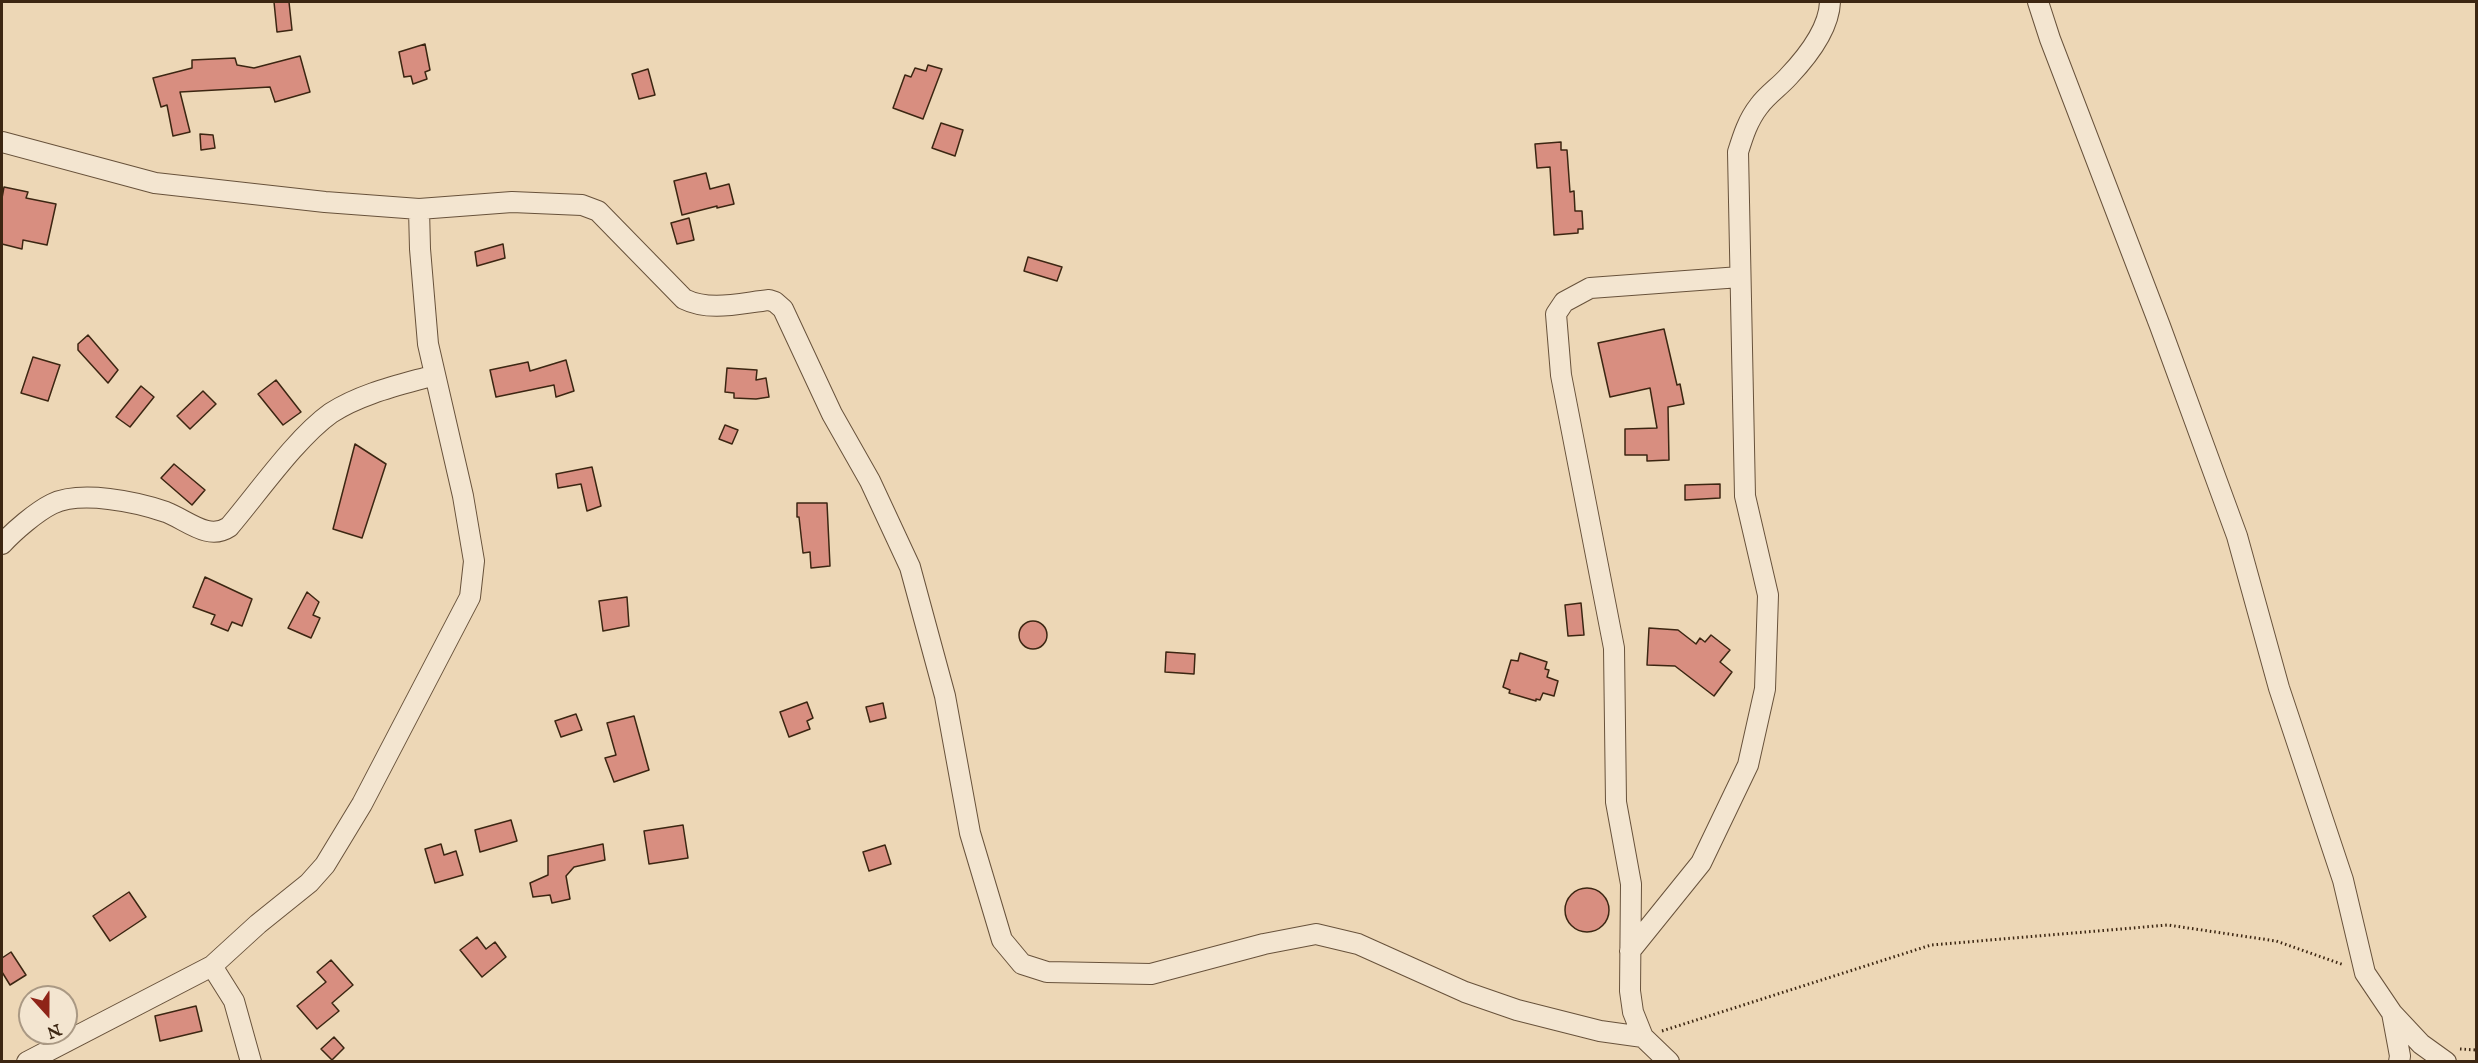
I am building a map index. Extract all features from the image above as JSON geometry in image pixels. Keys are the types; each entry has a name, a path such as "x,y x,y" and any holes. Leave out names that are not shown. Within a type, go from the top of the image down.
{"street":[{"path":"1630,951 1701,863 1748,765 1765,689 1768,595 1745,496 1738,152 1745,129 1759,106 1790,75 1818,39 1830,10 1830,2"},
{"path":"2038,2 2237,536 2279,688 2343,880 2365,972 2391,1013 2421,1044 2446,1062"},
{"path":"2,141 155,183 325,202 419,209 512,202 582,205 598,211 615,225 684,299 705,307 769,300 775,302 783,309 832,414 870,481 910,567 945,696 970,832 1002,940 1022,964 1047,972 1150,974 1264,944 1316,934 1358,944 1465,992 1517,1010 1600,1031 1643,1037"},
{"path":"27,1062 212,966 258,924 309,883 325,865 362,804 470,597 474,561 463,496 428,344 419,209"},
{"path":"1669,1062 1643,1037 1633,1012 1630,991 1631,884 1616,802 1614,648 1561,375 1557,314 1564,302 1590,288 1740,277"},
{"path":"2,544 12,533 53,503 87,498 126,501 166,512 209,532 220,533 229,527 308,433 332,413 373,392 435,375"},
{"path":"212,966 234,1001 251,1062"},
{"path":"2391,1013 2400,1056 2398,1062"}],"path":[{"path":"1643,1037 1931,945 2168,925 2276,941 2365,972"}],"building":[{"path":"274,2 289,2 292,30 277,32"},
{"path":"425,44 430,70 425,72 427,79 413,84 411,76 404,77 399,52"},
{"path":"300,56 310,92 275,102 270,87 180,92 190,132 173,136 167,105 161,107 153,78 192,68 192,60 235,58 237,65 254,68"},
{"path":"928,65 942,69 923,119 893,108 905,75 911,77 915,68 926,71"},
{"path":"648,69 655,95 639,99 632,74"},
{"path":"941,123 963,130 955,156 932,148"},
{"path":"200,134 213,135 215,148 201,150"},
{"path":"1561,142 1561,150 1567,150 1570,192 1574,191 1575,211 1582,211 1583,229 1578,229 1578,233 1554,235 1550,167 1537,168 1535,144"},
{"path":"706,173 710,189 729,184 734,204 682,215 674,181"},
{"path":"4,187 28,192 26,198 56,204 47,245 23,240 22,249 2,244"},
{"path":"689,218 694,240 677,244 671,223"},
{"path":"503,244 505,258 477,266 475,252"},
{"path":"1028,257 1062,267 1057,281 1024,271"},
{"path":"1664,329 1677,385 1680,384 1684,404 1668,407 1669,460 1647,461 1647,455 1625,455 1625,429 1657,428 1650,388 1610,397 1598,343"},
{"path":"88,335 118,370 108,383 78,350 78,344"},
{"path":"33,357 60,365 48,401 21,393"},
{"path":"566,360 574,391 556,397 554,385 496,397 490,370 528,362 530,371"},
{"path":"727,368 757,370 756,380 766,378 769,397 734,398 734,393 725,392"},
{"path":"276,380 301,412 283,425 258,394"},
{"path":"141,386 154,397 130,427 116,417"},
{"path":"203,391 216,404 190,429 177,416"},
{"path":"725,425 738,430 732,444 719,439"},
{"path":"355,444 386,464 362,538 333,529"},
{"path":"174,464 205,490 192,505 161,478"},
{"path":"592,467 601,506 587,511 581,484 558,488 556,474"},
{"path":"1720,484 1720,498 1685,500 1685,485"},
{"path":"797,503 827,503 830,566 811,568 810,552 803,553"},
{"path":"205,577 252,599 242,626 232,622 228,631 211,624 215,615 193,607"},
{"path":"307,592 319,602 313,615 320,618 311,638 288,628"},
{"path":"627,597 629,626 603,631 599,601"},
{"path":"1581,603 1584,635 1568,636 1565,605"},
{"path":"1033,621 1043,625 1047,635 1043,645 1033,649 1023,645 1019,635 1023,625"},
{"path":"1649,628 1678,630 1696,644 1700,638 1705,642 1711,635 1730,650 1720,662 1732,672 1714,696 1675,666 1647,665"},
{"path":"1166,652 1195,654 1194,674 1165,672"},
{"path":"1520,653 1547,662 1545,669 1549,670 1547,677 1558,681 1554,696 1543,693 1540,700 1536,699 1536,701 1509,693 1510,690 1503,687 1511,660 1518,661"},
{"path":"807,702 813,718 807,721 810,729 789,737 780,712"},
{"path":"883,703 886,718 870,722 866,707"},
{"path":"576,714 582,730 561,737 555,721"},
{"path":"634,716 649,770 614,782 605,758 616,755 607,723"},
{"path":"511,820 517,841 480,852 475,830"},
{"path":"683,825 688,858 649,864 644,831"},
{"path":"441,844 444,855 456,851 463,875 435,883 425,849"},
{"path":"603,844 605,860 574,867 566,876 570,899 552,903 550,895 533,897 530,883 548,875 548,856"},
{"path":"885,845 891,864 869,871 863,852"},
{"path":"1587,888 1602,895 1609,910 1602,925 1587,932 1572,925 1565,910 1572,895"},
{"path":"129,892 146,917 110,941 93,916"},
{"path":"477,937 486,949 495,942 506,957 482,977 460,950"},
{"path":"11,952 26,975 10,985 2,972 2,958"},
{"path":"331,960 353,985 332,1003 339,1011 317,1029 297,1006 326,982 317,972"},
{"path":"196,1006 202,1031 160,1041 155,1016"},
{"path":"334,1037 344,1048 332,1060 321,1049"}]}
